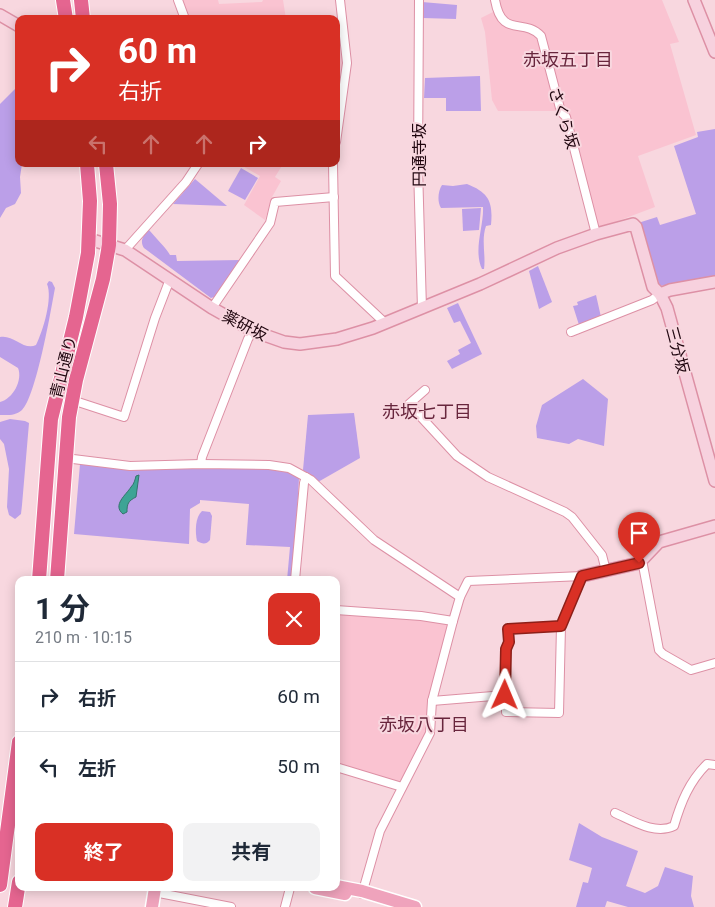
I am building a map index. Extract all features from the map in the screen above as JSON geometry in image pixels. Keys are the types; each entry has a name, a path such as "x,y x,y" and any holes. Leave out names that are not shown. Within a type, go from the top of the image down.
{"highway":[{"path":"63,0 65,15"},
{"path":"81,0 83,15"},
{"name":"青山通り","path":"39,576 51,419 83,286 89,239 90,201 87,167"},
{"name":"青山通り","path":"57,576 72,400 103,279 118,248 110,204 106,167"},
{"path":"0,885 13,825 15,797"},
{"path":"15,907 18,891"}],"main road":[{"path":"340,887 398,906 415,907"},
{"path":"152,907 154,891"},
{"path":"338,891 362,894"}],"street":[{"path":"178,0 183,15"},
{"path":"340,0 347,63 340,113"},
{"name":"円通寺坂","path":"419,0 418,168 422,309"},
{"name":"さくら坂","path":"495,0 500,18 506,23 516,27 532,29 541,36 561,112 566,117 596,234"},
{"path":"694,0 715,52"},
{"path":"0,15 15,24"},
{"path":"118,248 186,182 196,167"},
{"path":"334,167 335,276 385,323"},
{"path":"212,308 270,224 275,202 334,198"},
{"name":"薬研坂","path":"89,239 118,248 170,279 212,308 253,331 276,340 300,344 353,335 422,309 557,248 596,234 633,224"},
{"name":"三分坂","path":"633,224 636,228 653,287 660,294 667,308 715,481"},
{"path":"72,400 124,417 155,318 170,279"},
{"path":"571,332 652,300 670,290 715,282"},
{"path":"201,464 231,380 253,331"},
{"path":"425,390 409,404 457,456 488,477 572,517 602,555 606,571"},
{"path":"66,458 130,466 201,464 269,465 289,468 306,477 374,540 460,597"},
{"path":"295,576 306,477"},
{"path":"362,894 380,831 430,733 432,701 460,597 468,581 582,576 606,571 639,563 659,542 715,526"},
{"path":"642,560 659,650 692,670 715,662"},
{"path":"561,626 508,629 509,642 506,649 506,712 559,713 561,626 582,576"},
{"path":"340,610 422,616 453,621"},
{"path":"432,701 505,695"},
{"path":"616,813 650,828 664,830 674,826 682,799 696,775 707,764 715,765"},
{"path":"340,769 402,787"},
{"path":"159,891 231,907"},
{"path":"285,907 289,891"}],"shaded area":[{"path":"183,0 218,0 219,4 283,0 285,15 188,15"},
{"path":"500,0 662,0 679,42 670,44 696,135 638,156 655,207 602,227 599,226 596,222 570,116 563,105 554,111 498,111 492,100 485,32 481,18 501,8"},
{"path":"422,2 457,5 456,19 423,18"},
{"path":"340,17 345,61 340,92"},
{"path":"480,76 481,111 446,111 446,98 424,98 425,78"},
{"path":"15,89 15,167 22,167 21,193 15,204 6,208 0,218 0,104"},
{"path":"715,129 715,277 660,286 638,223 657,217 660,225 696,214 674,146 698,137 697,132"},
{"path":"244,167 281,167 275,177 281,181 272,197 265,220 244,205 260,176"},
{"path":"241,168 258,178 245,200 228,191"},
{"path":"195,179 227,206 173,204"},
{"path":"467,184 481,191 490,205 491,225 486,226 484,237 484,269 482,269 478,254 483,207 441,208 439,203 439,193 442,185"},
{"path":"481,208 479,230 463,231 462,209"},
{"path":"149,230 170,255 176,255 177,261 241,260 214,297 211,298 144,248 142,240"},
{"path":"538,266 552,302 539,309 529,271"},
{"path":"49,281 52,282 55,288 38,371 32,389 22,410 14,414 0,415 0,402 13,393 18,383 19,373 18,368 0,357 0,337 9,338 27,346 36,345 42,332 48,306 49,290 47,284"},
{"path":"596,295 601,317 579,325 573,306 578,305 577,302"},
{"path":"458,303 482,354 452,369 447,361 460,354 458,350 471,343 460,321 454,323 447,308"},
{"path":"583,379 608,399 604,446 578,439 569,444 537,438 536,426 542,405"},
{"path":"354,413 360,458 318,482 303,470 308,415"},
{"path":"10,419 29,423 21,514 15,519 9,515 7,507 9,469 4,444 0,439 0,422"},
{"path":"80,464 268,468 285,470 299,478 295,553 292,576 287,576 290,547 246,545 249,504 200,500 200,503 190,509 189,544 74,534"},
{"path":"139,475 136,497 130,501 127,512 123,514 120,511 119,504 133,485 136,476"},
{"path":"202,511 210,512 212,516 210,540 204,544 197,541 196,533 197,521"},
{"path":"340,611 448,623 430,695 429,727 400,784 340,768"},
{"path":"579,823 602,837 638,851 626,886 645,893 658,886 665,867 693,876 691,896 694,907 628,907 607,901 605,907 576,907 583,882 588,883 592,868 569,860"}],"district":[{"name":"赤坂五丁目","path":"568,60"},
{"name":"赤坂七丁目","path":"427,412"},
{"name":"赤坂八丁目","path":"424,725"}],"route":[{"path":"505,695 506,649 509,642 508,629 561,626 582,576 639,563"}]}
